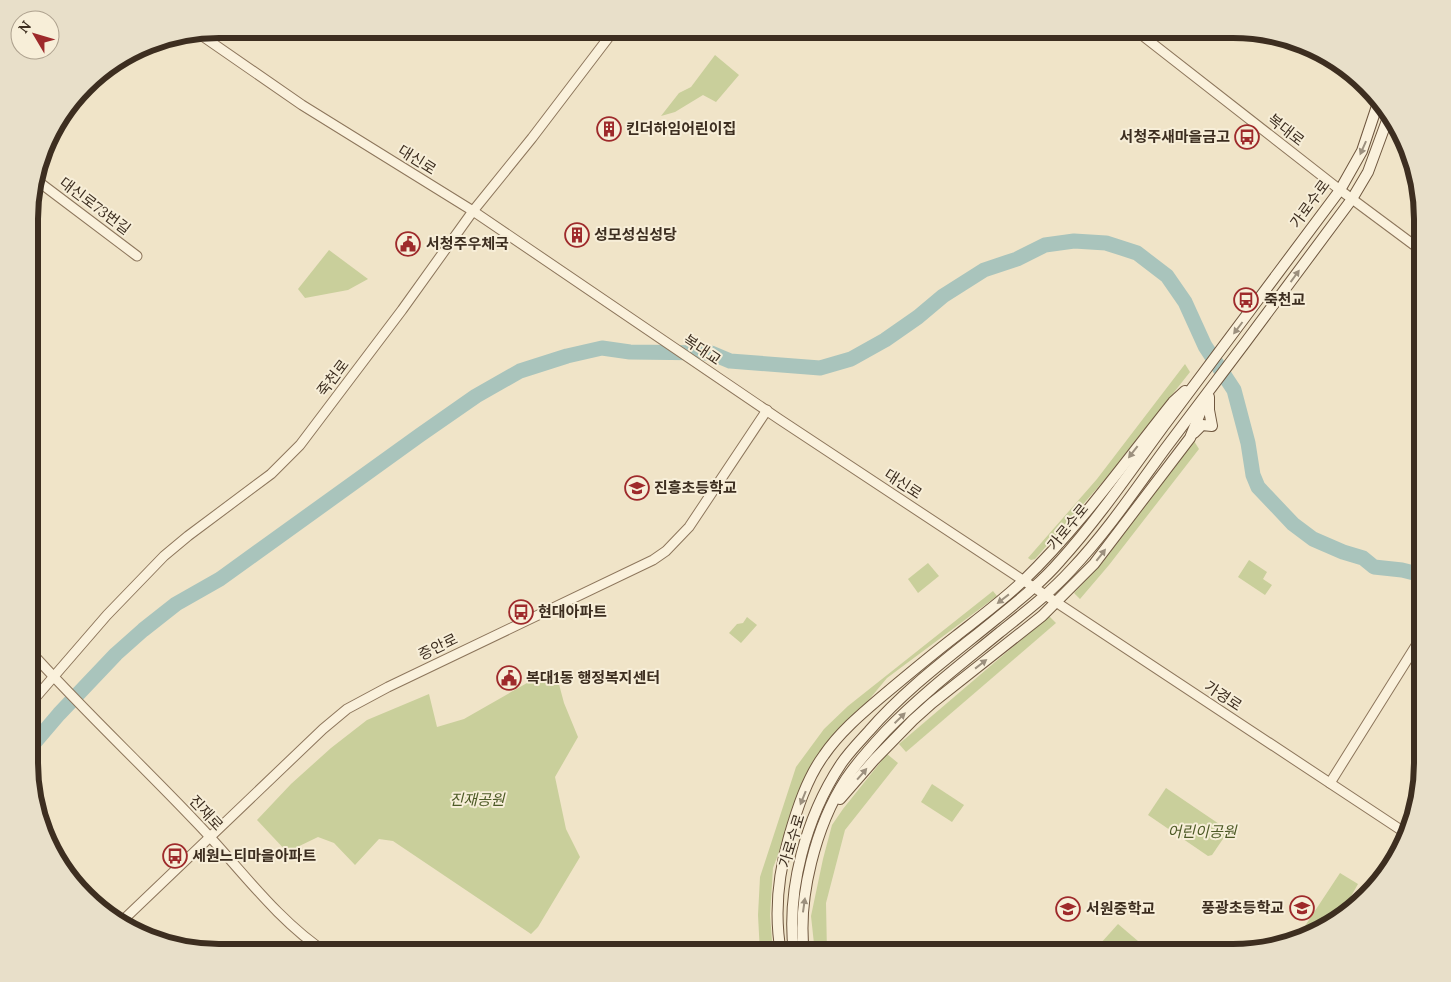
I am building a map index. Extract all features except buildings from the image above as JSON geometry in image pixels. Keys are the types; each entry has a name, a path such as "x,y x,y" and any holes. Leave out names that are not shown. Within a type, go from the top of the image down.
{"main road":[{"name":"가로수로","path":"794,944 792,916 800,857 830,782 850,752 887,711 919,680 1035,588 1061,560 1098,514 1340,190 1362,151 1376,108"},
{"name":"가로수로","path":"804,944 803,915 807,886 820,835 845,780 861,758 926,692 1046,595 1072,570 1235,357 1352,199 1368,172 1386,123"},
{"path":"847,728 892,688 1024,580 1089,508 1173,402 1201,377"},
{"path":"1190,438 1209,391"},
{"path":"830,810 874,760 926,709 1042,616 1094,564 1199,426 1206,424 1212,426 1209,410 1209,391"},
{"path":"847,728 919,680"},
{"name":"가로수로","path":"780,944 777,916 779,883 784,854 792,827 811,777 825,754 847,728"}],"street":[{"name":"대신로","path":"205,38 302,105 473,211 622,312"},
{"name":"죽천로","path":"38,695 136,584 164,556 271,474 290,455 402,310 473,211 532,138 608,38"},
{"name":"복대로","path":"1146,38 1340,190 1414,245"},
{"name":"대신로73번길","path":"41,184 137,256"},
{"name":"복대교","path":"622,312 767,410"},
{"name":"대신로","path":"767,410 1024,580"},
{"name":"증안로","path":"125,918 323,729 347,710 405,678 653,560 666,551 690,527 767,410"},
{"name":"가경로","path":"1024,580 1401,830"},
{"path":"1330,783 1414,649"},
{"path":"38,660 53,677"},
{"name":"진재로","path":"53,677 196,821 288,922 315,944"}],"green space":[{"path":"715,55 739,75 716,102 703,95 675,112 661,116 679,93 691,87"},
{"path":"329,250 368,279 348,290 305,298 298,289"},
{"path":"1185,364 1190,372 1107,477 1035,559 1031,560 1028,558 1097,479"},
{"path":"1194,441 1199,449 1109,565 1080,599 1074,593 1103,562"},
{"path":"1249,560 1267,572 1263,579 1272,585 1265,595 1238,577"},
{"path":"928,563 939,576 918,593 908,579"},
{"path":"993,591 997,596 887,678 852,720 827,742 808,774 773,868 770,915 772,944 760,944 758,915 760,877 796,767 824,729 848,706"},
{"path":"1049,616 1056,623 906,752 899,744"},
{"path":"747,617 757,625 741,643 729,633 737,624 743,623"},
{"name":"진재공원","path":"556,673 564,703 578,737 555,777 566,829 580,857 538,927 531,934 393,841 379,839 355,865 334,843 318,837 287,852 257,820 291,784 331,748 367,720 429,694 437,727 464,719 527,683"},
{"path":"887,754 898,763 845,830 826,903 827,944 814,944 811,916 823,859 832,825"},
{"path":"932,784 964,805 952,822 921,802"},
{"name":"어린이공원","path":"1166,788 1225,828 1227,833 1212,855 1208,856 1148,815"},
{"path":"1340,873 1358,884 1350,898 1352,899 1343,907 1302,931"},
{"path":"1118,924 1141,944 1100,944"}],"waterway":[{"path":"38,739 116,654 176,604 220,579 476,396 520,371 567,356 602,348 630,352 711,353 730,361 820,368 851,359 885,340 918,317 943,296 984,270 1017,259 1045,245 1074,241 1106,243 1137,253 1167,276 1185,302 1205,346 1234,390 1248,443 1253,475 1258,487 1293,524 1313,539 1363,558 1374,567 1414,573"}],"place":[{"name":"킨더하임어린이집","path":"609,129"},
{"name":"서청주새마을금고","path":"1247,137"},
{"name":"성모성심성당","path":"577,235"},
{"name":"서청주우체국","path":"408,244"},
{"name":"죽천교","path":"1246,300"},
{"name":"진흥초등학교","path":"637,488"},
{"name":"현대아파트","path":"521,612"},
{"name":"복대1동 행정복지센터","path":"509,678"},
{"name":"세원느티마을아파트","path":"175,856"},
{"name":"풍광초등학교","path":"1302,908"},
{"name":"서원중학교","path":"1068,909"}]}
